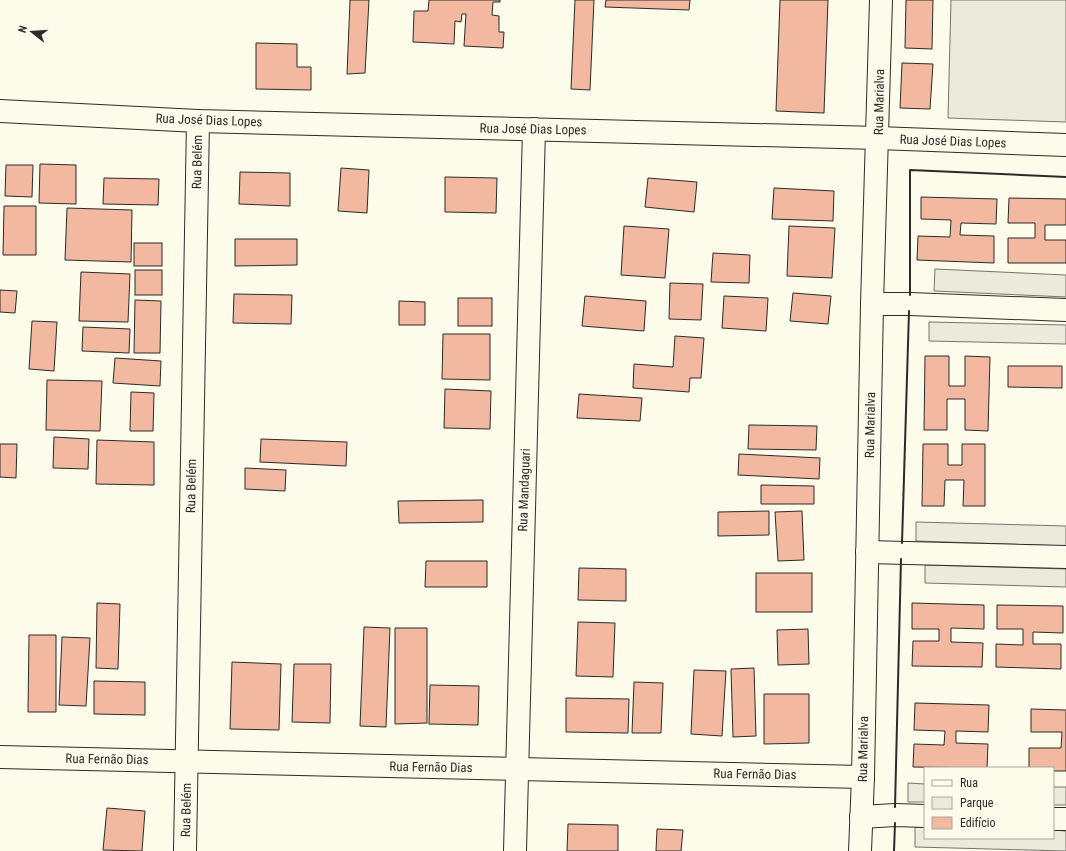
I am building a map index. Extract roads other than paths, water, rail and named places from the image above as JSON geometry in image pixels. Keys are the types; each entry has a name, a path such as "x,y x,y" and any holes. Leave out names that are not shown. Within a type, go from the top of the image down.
{"street":[{"name":"Rua Marialva","path":"860,851 863,777 872,304 881,0"},
{"name":"Rua José Dias Lopes","path":"0,111 198,120 878,138 1066,145"},
{"name":"Rua Belém","path":"185,851 198,120"},
{"name":"Rua Mandaguari","path":"515,851 534,129"},
{"path":"872,304 1066,310"},
{"path":"867,552 1066,557"},
{"name":"Rua Fernão Dias","path":"0,757 863,777"},
{"path":"861,817 895,815 924,816"},
{"path":"1054,819 1066,819"}]}
